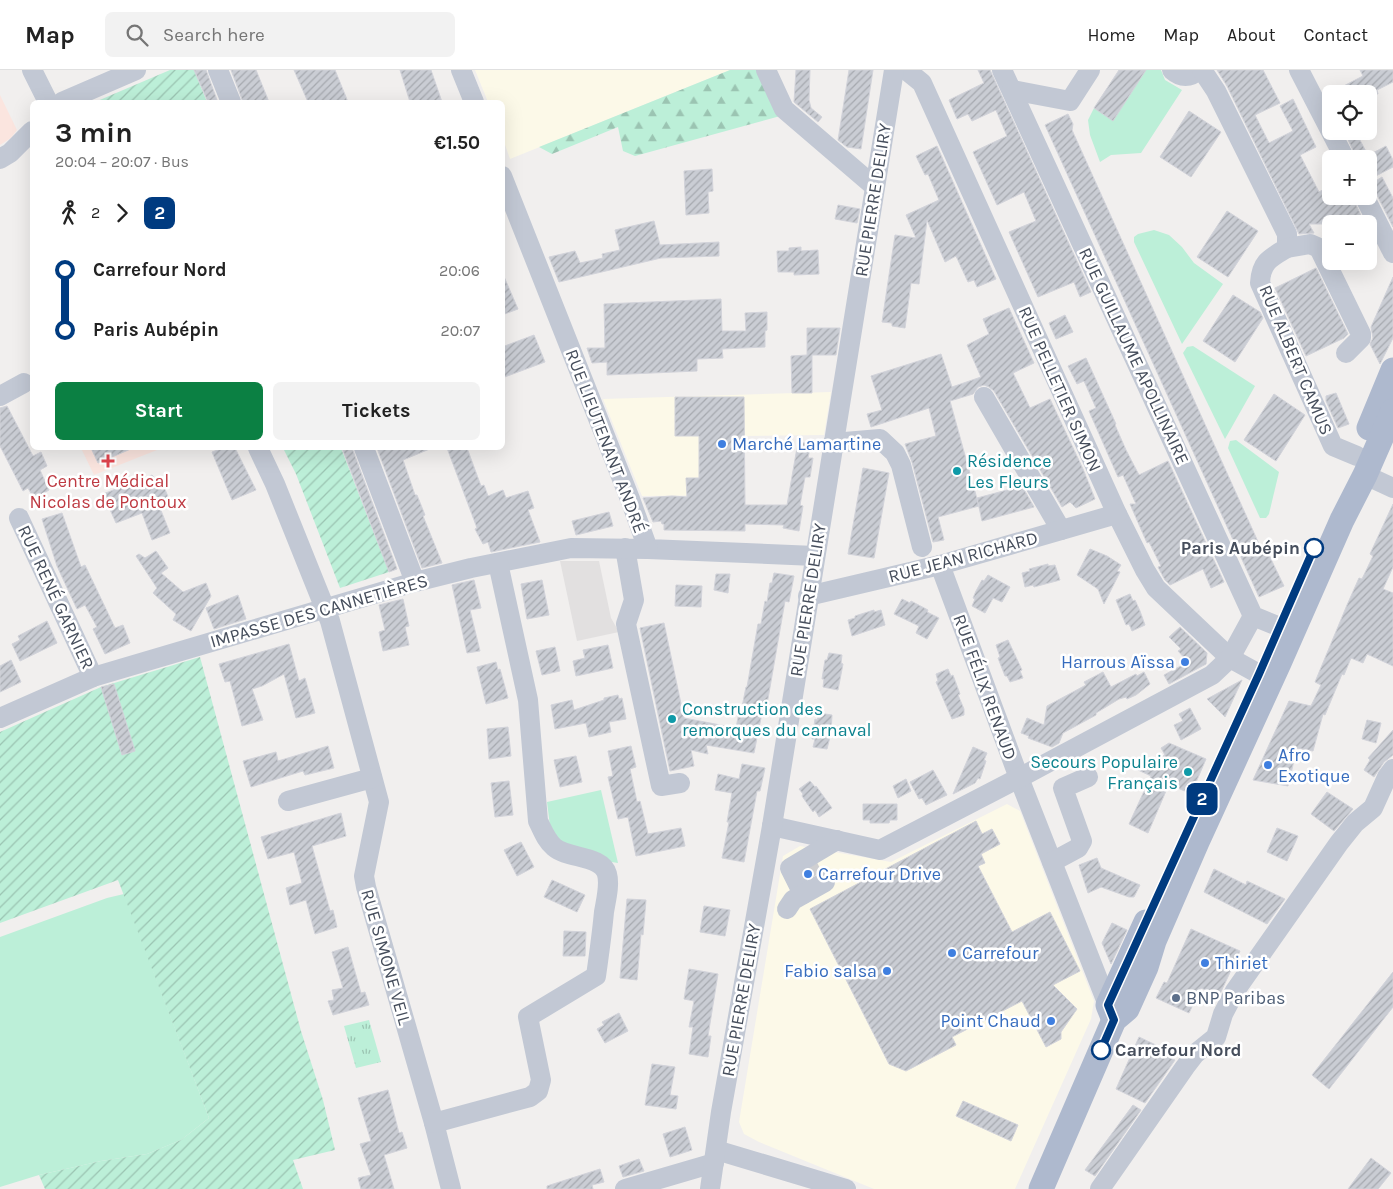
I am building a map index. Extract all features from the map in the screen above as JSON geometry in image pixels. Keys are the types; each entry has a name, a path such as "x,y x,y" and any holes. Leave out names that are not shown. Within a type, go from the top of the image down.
{"main road":[{"path":"1111,1013 1126,1009 1146,967 1154,941 1197,842 1279,664 1342,520 1393,370"},
{"path":"1045,1188 1111,1013 1280,627 1361,466 1393,411"}],"street":[{"path":"32,70 47,100"},
{"path":"67,100 136,70"},
{"path":"218,70 230,100"},
{"path":"461,70 473,100"},
{"path":"766,70 784,109 875,187"},
{"name":"RUE PIERRE DELIRY","path":"710,1189 772,826 894,70"},
{"name":"RUE PELLETIER SIMON","path":"906,70 922,83 1117,514 1145,570 1156,588 1230,658 1259,674"},
{"name":"RUE GUILLAUME APOLLINAIRE","path":"1002,70 1253,616"},
{"path":"1012,90 1070,101 1090,70"},
{"path":"1172,70 1186,77 1201,70 1216,91 1287,234 1287,248 1310,244 1318,248 1361,334 1361,338 1346,353"},
{"path":"1299,70 1340,150"},
{"path":"0,159 10,153 30,133"},
{"name":"RUE LIEUTENANT ANDRÉ","path":"505,184 648,549 815,556"},
{"path":"1369,205 1393,253"},
{"name":"RUE ALBERT CAMUS","path":"1287,248 1268,259 1261,271 1260,283 1332,446 1393,488"},
{"path":"0,396 24,383"},
{"path":"984,397 1061,530"},
{"path":"834,443 880,439 895,453 901,465 922,547"},
{"name":"RUE SIMONE VEIL","path":"259,450 275,484 326,609 379,802 364,876 366,887 434,1123 451,1189"},
{"path":"365,450 415,582"},
{"name":"RUE JEAN RICHARD","path":"808,596 940,565 1117,514"},
{"name":"RUE RENÉ GARNIER","path":"19,518 93,677"},
{"name":"IMPASSE DES CANNETIÈRES","path":"0,718 93,677 415,582 571,548 648,549"},
{"path":"625,548 634,600 626,624 661,786 680,783"},
{"path":"434,1123 530,1097 538,1091 541,1080 528,1017 596,976 607,891 607,874 603,866 594,861 556,849 546,838 538,822 528,700 498,563"},
{"name":"RUE FÉLIX RENAUD","path":"940,565 1019,778 1111,1013"},
{"path":"772,826 880,850 1212,675 1230,658 1253,616 1280,627"},
{"path":"1100,1189 1185,1067 1195,1054 1216,1037 1223,1014 1235,991 1339,843 1355,823 1374,808 1387,777 1393,769"},
{"path":"1049,855 1078,848 1082,841 1063,788 1088,777"},
{"path":"288,801 372,778"},
{"path":"803,894 790,868 837,840"},
{"path":"787,909 793,900 825,882"},
{"path":"625,1189 715,1156 846,1189"}],"shaded area":[{"path":"475,70 730,70 510,159 505,145 505,100 487,100"},
{"path":"0,95 17,130 11,138 0,145"},
{"path":"831,392 824,435 744,436 745,495 642,496 603,399"},
{"name":"Centre Médical Nicolas de Pontoux","path":"82,450 157,450 94,475"},
{"path":"560,561 599,561 611,618 619,632 577,641"},
{"path":"1007,804 1020,811 1094,1001 1091,1019 1015,1189 874,1189 759,1142 744,1134 739,1122 783,856 800,846 891,862"}],"green space":[{"path":"170,70 194,70 206,100 100,100"},
{"path":"730,70 759,70 784,115 635,156 623,151 618,127 552,154 539,147"},
{"path":"1146,70 1161,70 1165,80 1182,90 1141,153 1111,155 1100,162 1090,135 1088,120 1094,108 1113,120"},
{"path":"1154,230 1169,235 1182,247 1194,263 1223,284 1182,344 1134,242 1134,237 1138,234"},
{"path":"1193,346 1255,386 1225,439 1183,353 1187,347"},
{"path":"1236,440 1279,472 1269,514 1266,518 1260,518 1228,448 1230,441"},
{"path":"284,450 342,450 389,572 340,588 296,474"},
{"path":"200,657 301,1031 323,1100 335,1150 293,1160 303,1189 45,1189 39,1175 101,1161 147,1154 181,1140 209,1118 118,880 0,923 0,732 101,687"},
{"path":"601,790 618,863 580,857 567,851 550,826 547,802"},
{"path":"124,894 209,1118 181,1140 147,1154 101,1161 39,1175 0,1187 0,937 107,898"},
{"path":"369,1020 381,1062 356,1068 344,1026"}],"building":[{"path":"194,70 206,70 217,100 207,100"},
{"path":"231,70 256,70 268,100 242,100"},
{"path":"294,70 335,70 347,100 307,100"},
{"path":"400,70 431,70 441,100 409,100"},
{"path":"796,70 810,70 809,100 811,108 822,117 818,122 794,102"},
{"path":"849,70 873,70 861,149 847,147 838,140"},
{"path":"978,70 990,70 1091,292 1080,297 1074,282 1038,297 1009,232 1036,221 1024,192 997,205 973,152 1007,136 996,110 972,121 968,114 957,119 949,100 984,83"},
{"path":"1119,70 1146,70 1113,121 1094,108"},
{"path":"1217,70 1263,70 1280,103 1255,115 1269,143 1293,131 1280,106 1293,99 1316,147 1300,155 1319,192 1322,190 1322,205 1356,205 1361,215 1322,215 1322,224 1309,224 1314,233 1299,234 1227,86"},
{"path":"1360,70 1393,70 1393,82 1377,90 1377,85 1346,85 1363,76"},
{"path":"1189,111 1221,132 1191,177 1160,157"},
{"path":"1068,114 1073,124 1072,130 1264,555 1268,553 1284,586 1259,597 1045,125"},
{"path":"1348,140 1360,140 1365,150 1353,150"},
{"path":"937,146 996,279 977,287 974,280 968,282 956,256 945,262 927,220 919,284 911,283 905,328 892,326 892,323 882,322 895,235 916,238 906,215 939,200 928,174 925,175 916,156"},
{"path":"1386,146 1393,160 1393,167 1377,175 1377,151"},
{"path":"712,169 713,191 708,192 709,213 686,215 684,171"},
{"path":"1382,177 1393,198 1393,227 1377,195 1377,180"},
{"path":"838,205 860,209 857,223 835,219"},
{"path":"1227,211 1258,231 1228,277 1197,257"},
{"path":"654,221 660,245 719,242 719,256 661,258 559,282 549,257 575,251 580,263 603,258 602,254 620,250 615,230"},
{"path":"801,247 801,251 818,250 819,274 794,275 794,272 778,272 777,251 789,251 789,248"},
{"path":"1316,268 1348,334 1344,338 1306,356 1275,288"},
{"path":"1393,277 1393,338 1380,364 1370,344 1373,338 1371,327"},
{"path":"505,279 518,309 505,314"},
{"path":"1233,295 1260,312 1263,318 1235,362 1203,341"},
{"path":"721,299 722,331 746,331 745,313 767,312 765,347 722,349 723,358 697,359 697,371 607,375 607,362 592,363 587,348 605,348 604,304"},
{"path":"1009,308 1034,363 1013,373 1030,408 1050,399 1095,499 1076,508 1070,502 1062,507 994,391 984,385 978,387 973,394 950,401 979,506 938,517 944,540 933,542 912,462 905,444 936,436 929,408 871,427 867,414 882,410 871,376 941,354 952,387 981,377 967,345 989,334 983,319"},
{"path":"1065,315 1073,332 1056,339 1049,323"},
{"path":"807,328 840,328 836,355 812,355 812,393 792,393 791,356 807,355"},
{"path":"534,335 545,362 505,377 505,346"},
{"path":"1086,358 1126,450 1139,475 1168,461 1224,582 1211,588 1203,569 1170,585 1165,580 1158,567 1161,566 1149,542 1147,543 1130,504 1136,504 1123,475 1118,477 1089,411 1096,408 1084,381 1077,384 1068,366"},
{"path":"1336,393 1349,424 1338,428 1326,401 1326,396"},
{"path":"1274,394 1305,415 1276,461 1244,440"},
{"path":"675,397 744,397 745,505 787,505 798,442 811,444 808,458 813,458 810,477 805,477 800,505 803,506 799,531 783,528 784,525 745,524 745,531 664,530 664,524 661,521 653,522 643,498 687,497 686,478 699,478 699,436 675,436"},
{"path":"7,406 33,456 41,452 47,466 40,470 49,490 34,499 28,488 23,491 0,446 0,408"},
{"path":"92,450 128,450 98,463"},
{"path":"218,450 236,450 256,490 232,500 212,452"},
{"path":"343,450 353,450 397,569 389,572"},
{"path":"378,450 427,450 403,460 442,563 422,568"},
{"path":"448,450 468,450 481,486 484,485 488,496 503,490 506,498 528,491 534,508 528,510 540,542 491,552 488,542 483,544 475,529 477,528"},
{"path":"863,468 889,473 874,558 848,554"},
{"path":"152,475 164,487 169,499 158,503 170,533 152,540 142,513 116,523 103,494"},
{"path":"1022,486 1034,507 982,521 977,498"},
{"path":"1393,504 1393,567 1383,589 1393,593 1393,666 1367,654 1363,663 1351,658 1344,675 1342,674 1325,715 1323,714 1313,751 1297,748 1288,786 1253,780 1289,701 1311,706 1321,685 1315,682 1359,578 1362,579 1373,556 1370,554"},
{"path":"609,512 613,526 576,535 572,521"},
{"path":"62,513 81,567 85,565 115,628 123,625 130,643 105,654 93,629 97,627 85,605 77,609 69,592 57,566 42,519"},
{"path":"1090,549 1107,556 1121,565 1117,571 1120,572 1104,604 1098,589 1077,575"},
{"path":"156,551 168,568 161,573 183,592 206,583 211,596 191,631 173,620 176,614 153,593 157,588 136,556 139,554 145,558"},
{"path":"1048,564 1048,566 1055,565 1060,580 1034,587 1033,585 1025,587 1022,573"},
{"path":"774,573 794,576 789,602 785,601 767,704 764,703 754,753 706,745 708,754 691,750 694,766 670,771 640,628 664,623 684,718 736,728 740,707 742,707 747,687 758,624 761,624 765,601 767,602 770,583 772,583"},
{"path":"716,574 730,574 728,593 714,590"},
{"path":"988,575 1010,587 1002,602 993,598 985,613 972,606 976,591 982,580 984,581"},
{"path":"474,580 481,608 470,610 480,651 467,653 452,585"},
{"path":"542,580 549,615 527,619 521,584"},
{"path":"676,585 702,586 701,607 675,606"},
{"path":"1130,594 1133,601 1135,600 1145,625 1132,631 1129,624 1126,625 1116,600"},
{"path":"238,595 246,619 214,629 206,608"},
{"path":"403,599 409,626 405,627 409,645 383,651 379,632 385,630 379,605"},
{"path":"902,599 910,603 911,601 939,618 927,639 916,633 919,626 894,614"},
{"path":"874,610 874,612 881,610 885,625 852,636 848,620"},
{"path":"47,621 57,643 20,661 12,644 20,640 18,636"},
{"path":"1180,627 1207,653 1206,664 1169,684 1164,675 1188,662 1178,651 1181,649 1169,637"},
{"path":"1008,640 1022,670 1020,671 1023,678 1010,682 1007,676 1005,676 998,658 1000,657 996,645"},
{"path":"289,644 299,681 305,678 315,713 296,718 284,674 262,686 252,689 263,720 242,726 230,681 225,682 219,664"},
{"path":"608,645 613,668 576,676 573,661 585,658 583,650"},
{"path":"555,647 560,671 542,675 536,651"},
{"path":"829,653 842,655 841,663 843,664 838,690 823,687 824,679 822,679 825,660 827,660"},
{"path":"11,660 21,682 0,692 0,666"},
{"path":"496,662 498,670 500,669 508,698 486,704 477,667"},
{"path":"948,669 951,676 953,675 964,709 964,715 952,719 936,682 938,681 936,674"},
{"path":"1103,672 1111,687 1144,672 1150,684 1136,695 1127,699 1126,697 1119,699 1096,713 1096,715 1063,733 1059,743 1052,747 1028,738 1029,736 1021,733 1027,718 1044,725 1047,706 1086,685 1084,682"},
{"path":"1242,680 1225,717 1207,699"},
{"path":"114,684 135,751 122,755 101,687"},
{"path":"618,695 619,699 622,698 626,719 609,722 611,732 589,737 586,723 555,729 551,705 572,700 574,710 604,700 604,698"},
{"path":"1190,708 1201,729 1181,740 1174,725 1183,721 1179,714"},
{"path":"819,713 832,715 831,733 827,749 813,747 815,739 812,739 815,719 817,720"},
{"path":"1367,720 1381,723 1376,743 1362,739"},
{"path":"508,727 511,756 489,759 487,729"},
{"path":"1393,730 1393,755 1384,762 1374,777 1364,770 1370,760 1368,758"},
{"path":"1169,743 1206,759 1191,794 1169,784 1148,833 1129,824 1151,776 1138,770 1165,755 1161,748"},
{"path":"328,746 334,768 305,775 303,771 251,787 243,761 276,752 278,761"},
{"path":"631,746 636,767 630,769 637,802 640,801 648,834 681,828 685,846 636,856 628,817 618,819 608,777 613,776 608,751"},
{"path":"973,747 987,753 980,779 978,778 975,783 953,794"},
{"path":"576,756 582,782 560,787 554,760"},
{"path":"742,764 765,768 760,791 757,791 744,862 722,858 732,793 715,790 718,774 739,779"},
{"path":"933,770 947,795 926,805 922,798 919,799 910,782"},
{"path":"906,779 911,791 898,798 893,786"},
{"path":"509,781 513,815 495,817 491,783"},
{"path":"810,781 832,808 819,817 815,810 813,812 799,789"},
{"path":"1327,792 1353,809 1334,831 1311,814"},
{"path":"863,804 897,804 897,820 890,820 889,823 870,823 870,820 863,820"},
{"path":"341,813 346,836 312,846 330,911 333,910 337,927 315,934 306,900 290,905 286,888 302,883 294,852 268,859 261,837"},
{"name":"Carrefour","path":"976,821 982,834 992,829 1000,844 981,854 985,863 978,866 1012,932 1050,912 1080,971 1053,985 1077,1009 1061,1032 1061,1039 1046,1047 1022,1001 952,1037 956,1045 906,1071 889,1064 810,909"},
{"path":"1277,828 1298,836 1287,861 1267,852"},
{"path":"521,842 534,867 517,876 504,850"},
{"path":"1097,858 1101,868 1140,885 1134,897 1101,887 1088,893 1079,865"},
{"path":"1214,869 1246,885 1247,881 1285,899 1267,924 1204,892"},
{"path":"552,880 585,895 577,912 544,897"},
{"path":"627,899 646,900 637,980 620,978"},
{"path":"704,906 730,910 725,936 700,932"},
{"path":"1112,923 1127,930 1111,964 1102,943"},
{"name":"Thiriet","path":"1191,929 1240,951 1219,996 1201,988 1189,1013 1156,998 1164,982 1167,983"},
{"path":"564,931 586,932 585,956 563,956"},
{"path":"348,947 361,993 365,992 369,1005 333,1015 328,1001 334,1000 332,990 343,988 332,952"},
{"path":"689,969 718,974 708,1036 711,1036 708,1057 689,1054 693,1027 689,1027 694,1001 684,999"},
{"path":"1393,972 1393,1007 1329,1089 1312,1075"},
{"path":"619,1013 628,1031 605,1043 597,1029 604,1025 602,1022"},
{"path":"1139,1037 1158,1046 1156,1052 1175,1060 1145,1103 1116,1089"},
{"path":"652,1064 675,1067 670,1095 678,1096 676,1109 645,1105"},
{"path":"388,1090 399,1133 402,1132 407,1148 384,1155 394,1189 361,1189 358,1178 371,1175 360,1144 371,1141 358,1098"},
{"path":"963,1101 1018,1125 1011,1141 956,1116"},
{"path":"1133,1105 1141,1110 1095,1176 1085,1170"},
{"path":"685,1127 692,1150 670,1157 663,1134"},
{"path":"1371,1158 1391,1173 1378,1189 1348,1189"},
{"path":"639,1159 644,1171 623,1177 619,1166"},
{"path":"600,1169 604,1182 592,1185 593,1189 547,1189 547,1186"}],"tunnel":[{"path":"804,859 818,886"}],"bus line":[{"name":"2","path":"1101,1050 1114,1020 1108,1005 1259,674 1314,548"}],"place":[{"name":"Marché Lamartine","path":"722,444"},
{"name":"Centre Médical Nicolas de Pontoux","path":"108,461"},
{"name":"Résidence Les Fleurs","path":"957,471"},
{"name":"Paris Aubépin","path":"1314,548"},
{"name":"Harrous Aïssa","path":"1185,662"},
{"name":"Construction des remorques du carnaval","path":"672,719"},
{"name":"Afro Exotique","path":"1268,765"},
{"name":"Secours Populaire Français","path":"1188,772"},
{"name":"Carrefour Drive","path":"808,874"},
{"name":"Carrefour","path":"952,953"},
{"name":"Thiriet","path":"1205,963"},
{"name":"Fabio salsa","path":"887,971"},
{"name":"BNP Paribas","path":"1176,998"},
{"name":"Point Chaud","path":"1051,1021"},
{"name":"Carrefour Nord","path":"1101,1050"}]}
